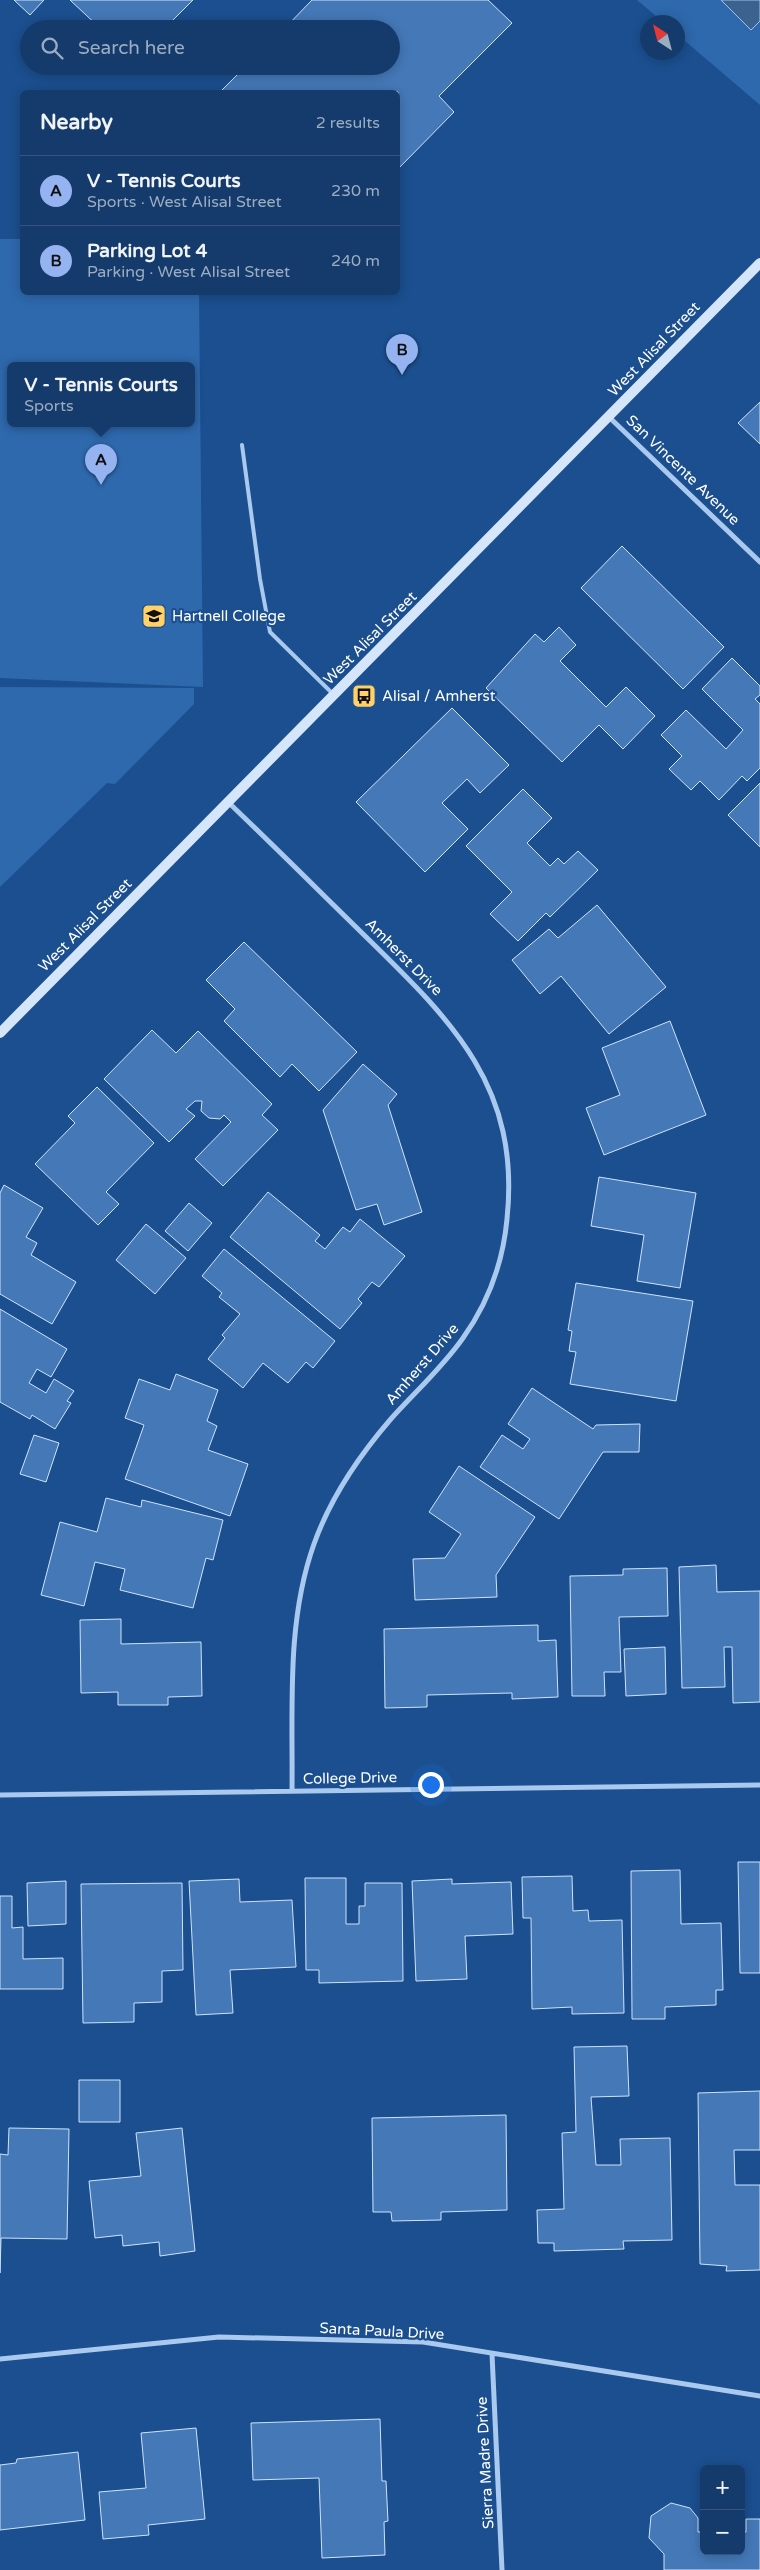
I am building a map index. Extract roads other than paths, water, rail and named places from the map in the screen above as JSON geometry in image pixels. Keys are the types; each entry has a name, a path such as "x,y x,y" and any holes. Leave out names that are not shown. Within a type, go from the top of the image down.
{"main road":[{"name":"West Alisal Street","path":"0,1032 760,263"}],"street":[{"name":"San Vincente Avenue","path":"609,417 760,562"},
{"name":"Amherst Drive","path":"228,802 424,993 454,1028 490,1086 502,1122 509,1160 510,1194 506,1232 498,1266 486,1300 463,1338 363,1454 344,1484 315,1542 299,1597 295,1630 292,1792"},
{"name":"College Drive","path":"0,1795 760,1785"},
{"name":"Santa Paula Drive","path":"0,2359 218,2337 423,2342 760,2396"},
{"name":"Sierra Madre Drive","path":"492,2354 502,2570"}],"lane":[{"path":"242,445 260,579 270,632 334,695"}],"place":[{"name":"Parking Lot 4","path":"402,375"},
{"name":"V - Tennis Courts","path":"101,485"},
{"name":"Hartnell College","path":"154,616"},
{"name":"Alisal / Amherst","path":"364,696"}]}
